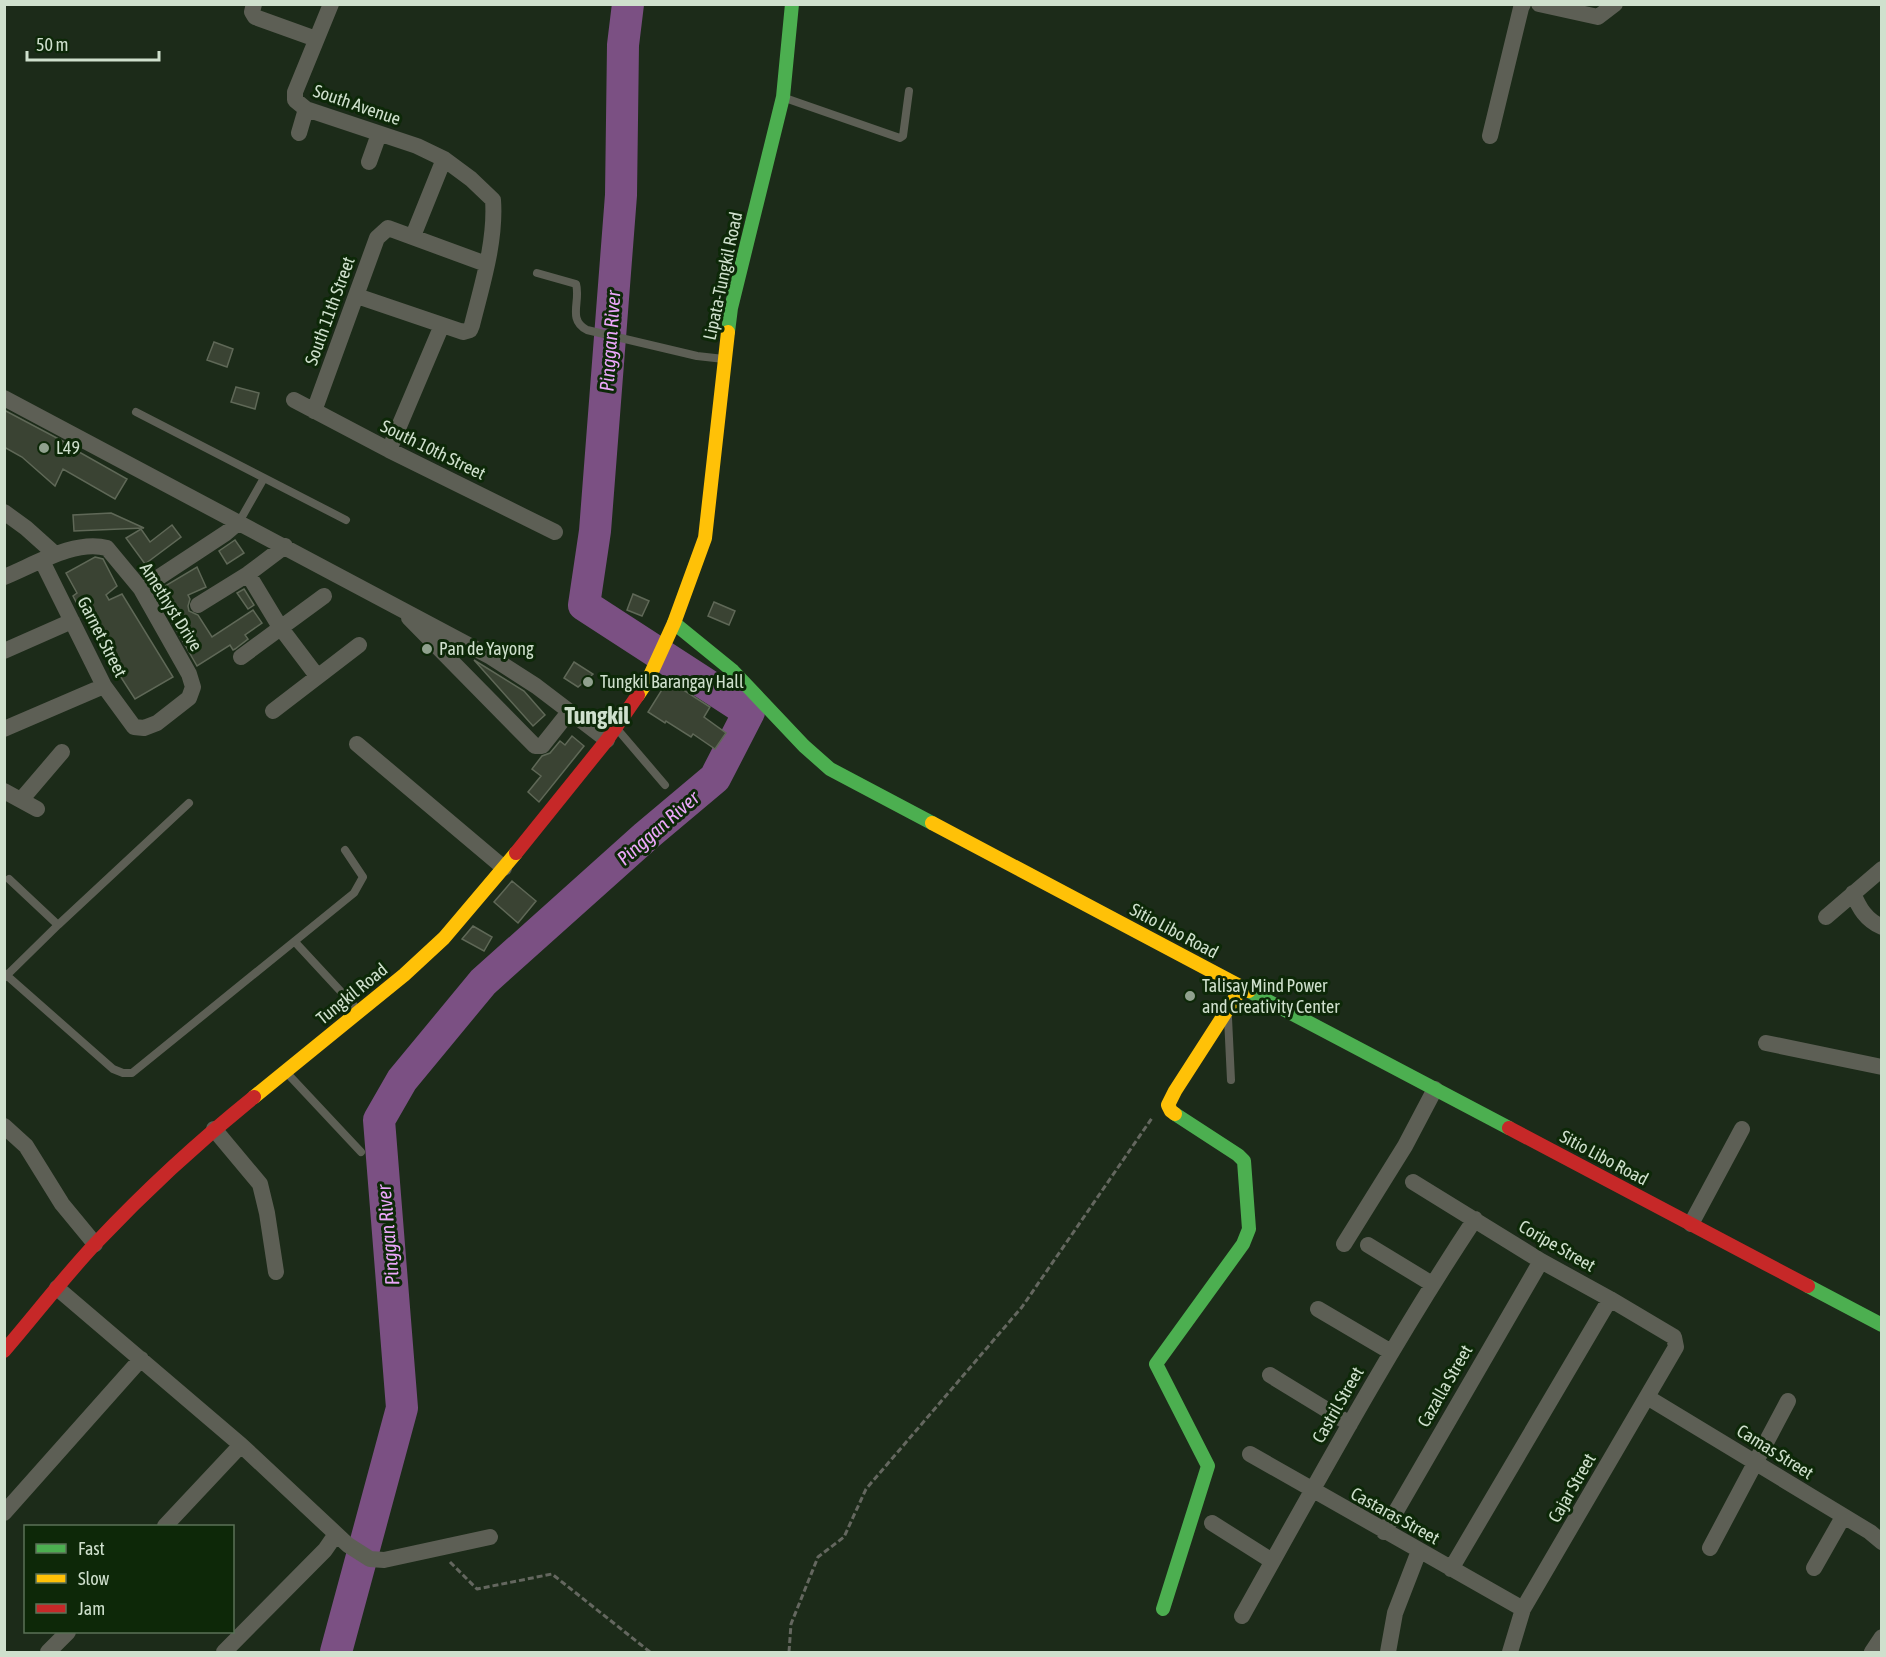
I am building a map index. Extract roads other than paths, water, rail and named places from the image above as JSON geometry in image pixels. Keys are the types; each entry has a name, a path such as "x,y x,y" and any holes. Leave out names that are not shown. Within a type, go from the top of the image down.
{"street":[{"path":"254,4 252,12 255,17 316,39"},
{"name":"South Avenue","path":"331,4 295,92 295,100 306,109 417,146 444,159 471,179 493,200 494,215 486,264"},
{"name":"Lipata-Tungkil Road","path":"671,629 705,538 731,308 783,98 792,4"},
{"path":"1490,136 1523,4"},
{"path":"1539,4 1598,16 1615,4"},
{"path":"299,133 306,109"},
{"path":"369,162 379,134"},
{"path":"357,296 463,332 470,330 486,264 413,236 444,159"},
{"name":"South 11th Street","path":"314,411 378,238 388,228 413,236"},
{"path":"389,450 442,325"},
{"path":"4,398 491,657 536,686 569,712 611,734"},
{"name":"South 10th Street","path":"294,400 555,532"},
{"path":"4,512 26,528 49,558"},
{"path":"141,589 239,522"},
{"name":"Amethyst Drive","path":"4,577 49,558 90,546 107,548 141,589 189,674 193,687 189,698 157,723 144,728 134,727"},
{"path":"198,605 285,546"},
{"name":"Garnet Street","path":"49,558 72,621 104,686 134,727"},
{"path":"248,573 280,627 317,676"},
{"path":"241,657 324,596"},
{"path":"398,607 535,746 542,746 569,712"},
{"path":"4,651 72,621"},
{"name":"Tungkil Road","path":"4,1351 95,1244 137,1201 214,1129 360,1012 444,938 504,868 611,734 648,680 671,629"},
{"name":"Sitio Libo Road","path":"671,629 729,667 810,752 830,769 1881,1325"},
{"path":"273,711 360,645"},
{"path":"4,729 104,686"},
{"path":"357,744 504,868"},
{"path":"21,800 62,752"},
{"path":"4,791 37,809"},
{"path":"1826,917 1881,869"},
{"path":"1853,893 1860,910 1874,924 1881,927"},
{"path":"1163,1609 1208,1466 1156,1364 1239,1250 1249,1229 1244,1161 1168,1107 1170,1100 1242,987"},
{"path":"1766,1043 1881,1067"},
{"path":"1344,1245 1405,1146 1435,1089"},
{"path":"4,1126 26,1146 62,1204 95,1244"},
{"path":"214,1129 260,1184 276,1272"},
{"path":"1691,1224 1742,1129"},
{"name":"Coripe Street","path":"1413,1182 1541,1261 1674,1337 1676,1347"},
{"name":"Castril Street","path":"1242,1616 1391,1352 1475,1219"},
{"path":"1368,1245 1432,1284"},
{"name":"Cazalla Street","path":"1384,1532 1541,1261"},
{"path":"57,1288 241,1445 342,1539 370,1559 384,1560 439,1550 490,1537"},
{"path":"1451,1569 1610,1299"},
{"path":"1318,1309 1391,1352"},
{"name":"Cajar Street","path":"1510,1653 1523,1609 1676,1347"},
{"path":"4,1513 141,1359"},
{"path":"1270,1375 1350,1424"},
{"name":"Camas Street","path":"1647,1397 1870,1532 1881,1542"},
{"path":"1710,1548 1788,1401"},
{"path":"167,1525 241,1445"},
{"name":"Castaras Street","path":"1250,1455 1523,1609"},
{"path":"1814,1568 1843,1517"},
{"path":"1212,1523 1272,1561"},
{"path":"224,1653 325,1550 342,1539"},
{"path":"1388,1653 1395,1612 1419,1551"},
{"path":"48,1653 67,1633"},
{"path":"1872,1653 1881,1637"}],"lane":[{"path":"783,98 900,138 903,136 909,91"},
{"path":"537,273 576,284 576,321 580,327 596,333 697,356 725,359"},
{"path":"135,412 346,520"},
{"path":"239,522 264,478"},
{"path":"611,734 665,785"},
{"path":"189,803 5,975 113,1069 123,1073 132,1073 348,900 363,878 345,850"},
{"path":"9,879 57,925"},
{"path":"295,942 360,1012"},
{"path":"1228,1009 1231,1080"},
{"path":"286,1071 361,1152"}],"waterway":[{"name":"Pinggan River","path":"336,1652 402,1408 379,1120 402,1080 483,982 646,836 715,778 749,712 584,605 595,531 621,195 623,45 628,4"}],"place":[{"name":"L49","path":"44,448"},
{"name":"Pan de Yayong","path":"427,649"},
{"name":"Tungkil Barangay Hall","path":"588,682"},
{"name":"Talisay Mind Power and Creativity Center","path":"1190,996"}],"district":[{"name":"Tungkil","path":"597,716"}]}
